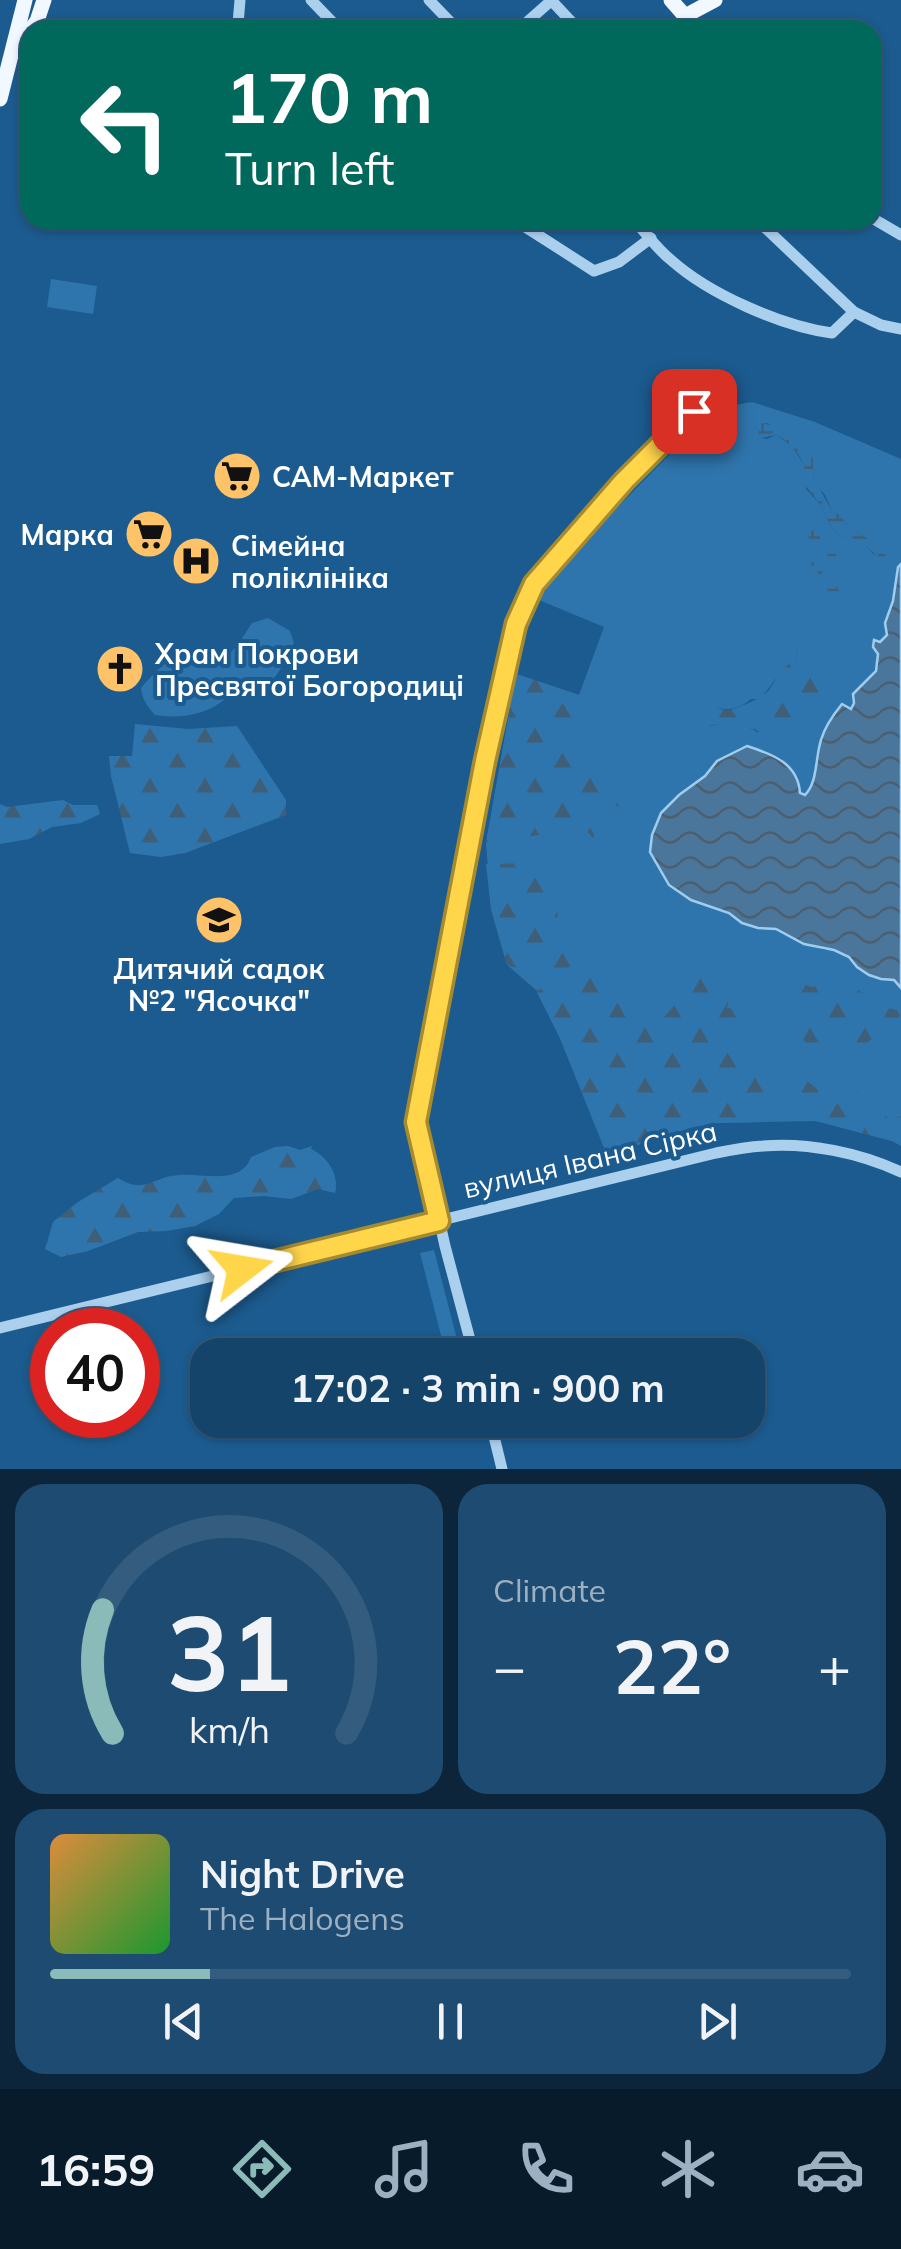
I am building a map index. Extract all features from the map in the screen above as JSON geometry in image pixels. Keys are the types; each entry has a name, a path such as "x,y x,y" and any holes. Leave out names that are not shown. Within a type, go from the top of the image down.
{"main road":[{"path":"0,100 25,0"},
{"path":"671,0 685,16 715,0"},
{"path":"10,54 20,42"}],"street":[{"path":"311,0 330,20"},
{"path":"429,0 448,20"},
{"path":"529,20 551,0 570,20"},
{"path":"685,16 688,20"},
{"path":"530,230 594,271 619,262 651,238"},
{"path":"643,230 670,260 723,296 808,330 832,333 854,312"},
{"path":"768,230 854,312 901,330"},
{"path":"470,1338 416,1122 485,761 516,624 534,584 624,481 694,411"},
{"name":"вулиця Івана Сірка","path":"0,1328 716,1152 794,1146 838,1152 901,1172"},
{"path":"494,1438 502,1469"}],"green space":[{"path":"51,279 97,286 93,314 47,307"},
{"path":"752,402 815,422 901,459 901,564 885,623 887,635 879,643 875,640 876,665 853,694 851,708 821,739 809,789 805,795 799,793 798,777 781,758 756,749 717,761 705,776 679,795 661,869 669,885 691,900 730,913 742,923 776,929 804,944 834,950 881,979 894,980 901,988 901,1146 816,1121 718,1123 693,1127 607,1155 560,1038 536,990 507,965 491,909 486,843 516,674 579,695 604,627 539,600 558,568 673,451 707,410","holes":["767,423 813,451 811,469 816,485 832,511 868,539 875,556 864,543 841,537 830,525 820,504 806,489 806,468 792,446 776,435 761,438 756,426","799,638 796,674 804,716 788,731 757,732 729,722 710,726 710,706 732,709 759,699 796,660"]},
{"path":"758,422 787,424 801,431 813,451 813,477 832,511 852,530 883,547 886,557 878,557 864,544 841,537 804,484 805,469 799,455 776,435 761,438"},
{"path":"813,530 836,553 843,571 833,579 843,599 852,605 844,617 837,602 831,599 825,603 817,584 818,573 808,560 813,543 808,536"},
{"path":"268,618 290,631 294,643 277,675 260,691 226,698 193,714 155,715 150,709 141,688 170,660 182,656 203,661 220,659 233,650 252,623"},
{"path":"799,637 808,650 797,674 813,676 823,700 801,721 774,735 734,724 692,729 693,717 710,705 730,710 766,693 782,670 796,660"},
{"path":"516,674 579,695 582,740 570,765 595,776 598,790 622,785 623,804 604,811 593,838 572,816 555,838 545,834 486,843"},
{"path":"135,724 188,729 237,726 286,800 286,815 185,853 161,857 130,853 109,756 132,756"},
{"path":"63,800 73,805 97,805 100,814 81,823 52,827 29,839 0,844 0,804 7,807"},
{"path":"526,863 552,882 567,878 555,932 563,941 579,947 569,967 551,980 507,965 491,909 486,864"},
{"path":"757,970 771,971 812,987 847,981 879,1006 898,1010 894,1029 895,1033 901,1031 901,1056 872,1039 853,1053 838,1026 831,1039 819,1047 806,1044 799,1031 801,1012 756,974"},
{"path":"587,971 629,993 621,1009 625,1016 644,1016 659,1023 679,1000 688,1000 700,979 720,980 732,991 727,1008 768,1013 781,1024 726,1020 717,1024 709,1036 716,1042 734,1045 734,1061 743,1066 766,1063 787,1076 801,1076 816,1088 862,1094 886,1116 901,1116 901,1136 892,1141 816,1121 791,1121 787,1104 773,1094 763,1100 765,1122 693,1127 607,1155 560,1038 536,990 556,987"},
{"path":"288,1146 300,1150 312,1146 322,1156 336,1180 335,1193 318,1189 291,1199 234,1198 219,1214 195,1226 138,1232 61,1257 45,1249 53,1222 118,1178 143,1185 170,1176 230,1175 246,1166 251,1157"},
{"path":"434,1250 457,1338 442,1338 420,1253"}],"water":[{"path":"901,564 901,988 894,980 869,975 849,957 834,950 804,944 776,929 742,923 729,913 691,900 669,885 650,852 661,813 717,761 747,746 782,761 794,774 800,793 805,795 812,783 827,725 842,704 851,709 853,694 876,671 878,654 874,640 880,642 887,635 885,623"}],"place":[{"name":"САМ-Маркет","path":"237,476"},
{"name":"Марка","path":"149,534"},
{"name":"Сімейна поліклініка","path":"196,561"},
{"name":"Храм Покрови Пресвятої Богородиці","path":"120,669"},
{"name":"Дитячий садок №2 \"Ясочка\"","path":"219,920"}],"route":[{"path":"242,1269 439,1221 416,1122 485,761 516,624 534,584 624,481 694,411"}]}
